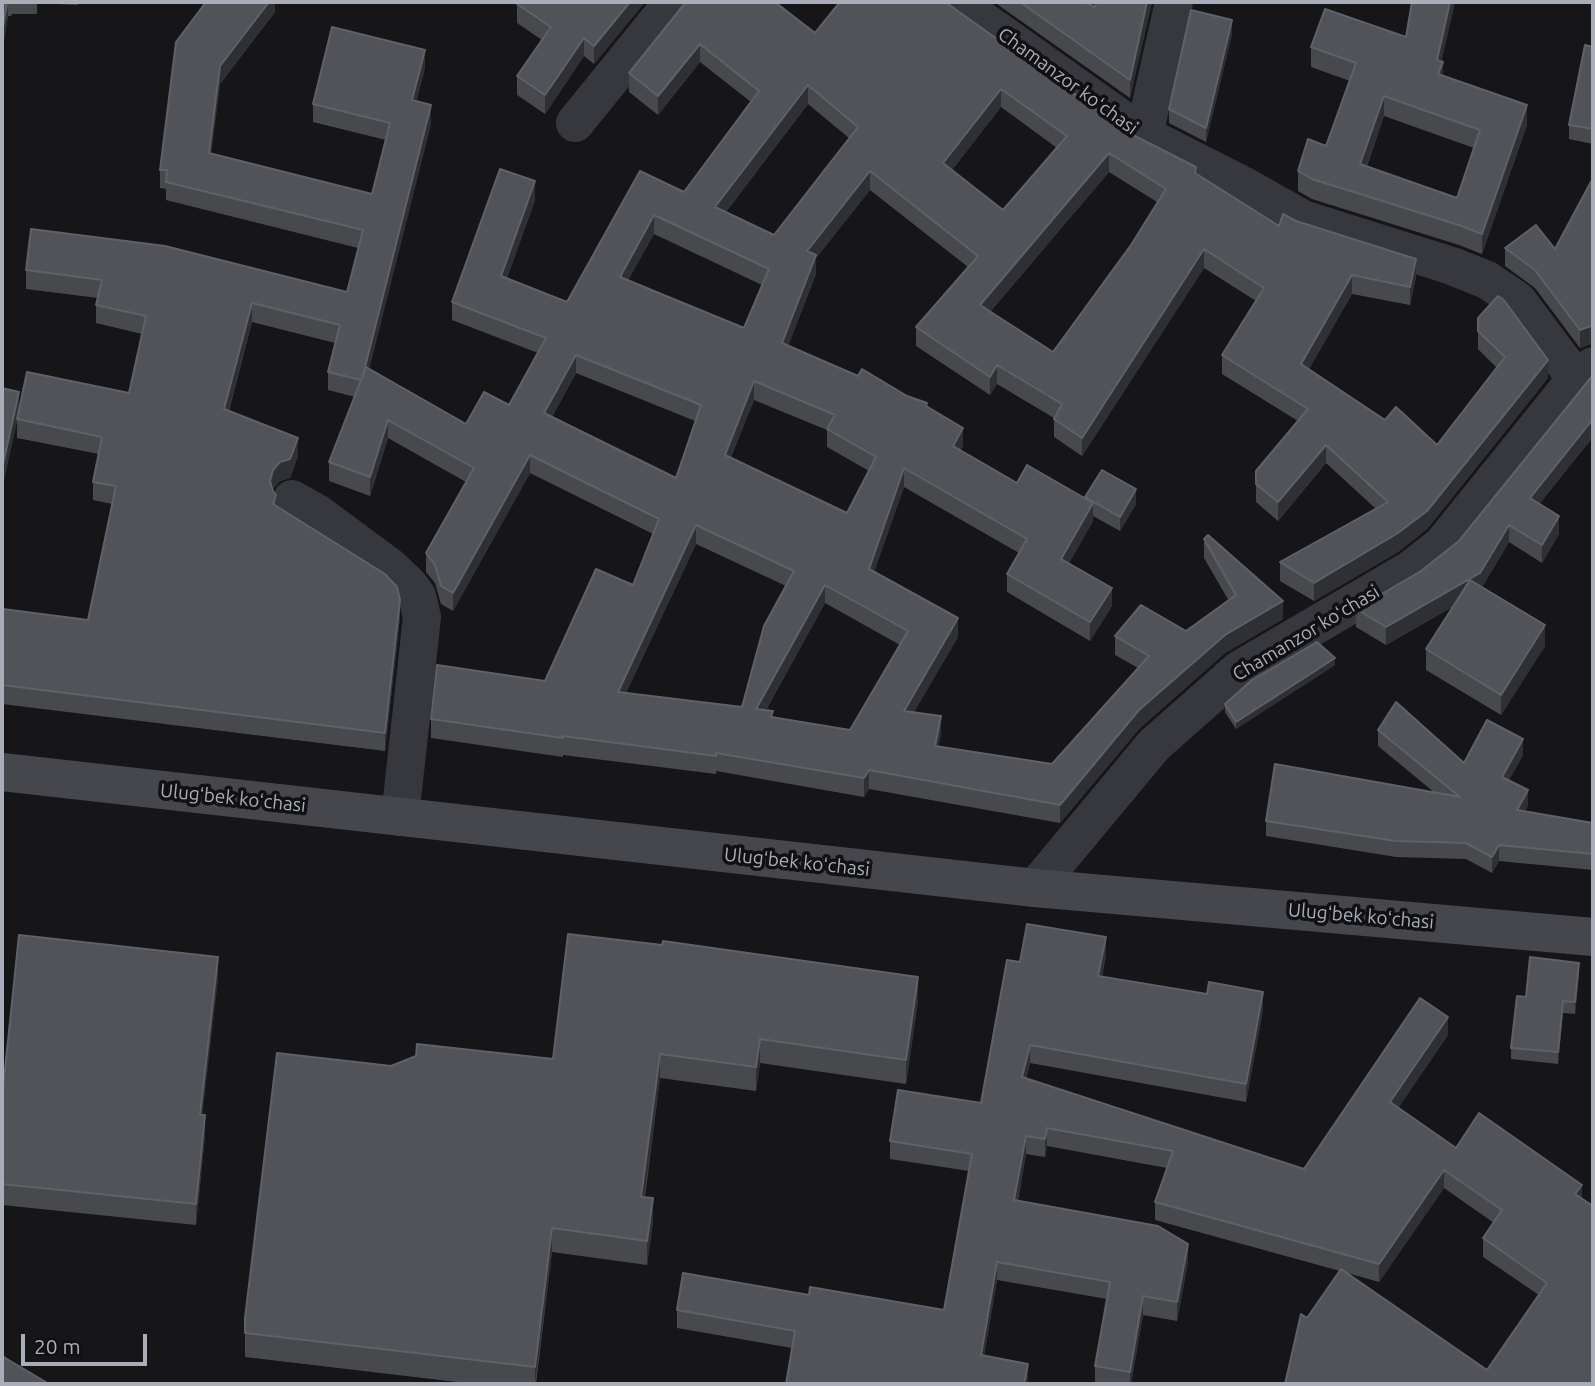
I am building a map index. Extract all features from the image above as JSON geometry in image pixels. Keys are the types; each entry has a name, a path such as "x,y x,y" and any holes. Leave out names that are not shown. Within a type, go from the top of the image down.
{"street":[{"path":"575,123 673,2"},
{"name":"Chamanzor koʻchasi","path":"957,2 1144,135 1303,219 1488,280 1518,302 1585,372 1442,545 1410,570 1239,670 1154,745 1035,888"},
{"name":"Chamanzor koʻchasi","path":"1144,135 1174,2"},
{"path":"292,499 317,513 390,567 417,596 422,617 400,817"},
{"name":"Ulugʻbek koʻchasi","path":"2,772 1035,888 1593,937"}],"building":[{"path":"2,2 7,2 2,33"},
{"path":"206,2 269,2 220,66 209,153 372,194 390,123 313,104 332,27 425,50 412,100 431,105 362,379 366,367 466,424 484,392 509,405 546,338 452,302 500,169 535,181 501,276 567,302 640,171 684,192 759,91 700,44 658,96 629,73 686,2 775,2 815,33 840,2 945,2 1131,134 1196,167 1195,173 1279,226 1283,214 1296,221 1416,259 1410,287 1352,275 1301,364 1385,420 1396,407 1437,445 1505,357 1478,331 1478,318 1498,296 1548,360 1427,511 1398,533 1314,583 1280,562 1388,502 1326,445 1278,502 1256,484 1256,471 1308,409 1222,355 1264,288 1204,249 1082,438 1054,419 1062,404 997,365 990,377 916,327 978,256 870,171 807,251 816,255 782,343 858,376 862,369 907,396 927,403 926,406 963,428 953,446 1017,483 1027,465 1093,503 1061,559 1112,588 1090,622 1007,574 1027,539 904,468 869,569 958,618 904,711 941,716 935,746 1052,764 1149,656 1115,636 1141,605 1186,631 1236,595 1204,539 1208,535 1283,601 1225,635 1139,710 1060,805 869,770 864,778 716,753 716,756 563,738 431,719 437,665 545,681 596,569 633,585 659,519 530,455 453,593 441,586 435,565 426,553 474,468 388,420 370,477 329,462 361,380 328,372 340,325 252,303 224,409 298,438 290,459 280,462 273,470 270,481 276,495 273,504 385,574 397,587 400,600 385,733 2,685 3,609 88,620 116,486 93,482 102,437 17,419 27,372 129,393 146,316 96,305 102,280 26,270 31,229 165,246 347,292 363,230 166,182 167,170 160,170 176,42","holes":["808,85 858,127 774,235 715,207","1001,89 1067,136 1003,210 943,163","1109,153 1166,189 1131,245 1053,352 980,305","654,215 769,269 744,328 620,277","576,355 701,405 676,478 544,413","754,381 835,415 827,429 876,457 847,513 725,455","696,525 794,571 764,626 742,707 618,692","825,585 908,631 850,730 771,717 773,711 756,709"]},
{"path":"630,2 594,46 584,38 545,95 517,76 551,27 517,4"},
{"path":"1020,2 1085,2 1095,7 1096,2 1147,2 1130,80"},
{"path":"1412,2 1450,2 1437,60 1443,62 1438,74 1527,105 1482,234 1312,179 1298,171 1308,139 1326,146 1356,63 1311,47 1325,9 1406,37","holes":["1384,96 1480,130 1457,198 1360,164"]},
{"path":"1191,10 1232,20 1206,128 1169,109"},
{"path":"1585,45 1593,47 1593,129 1569,125"},
{"path":"1593,178 1593,327 1580,330 1535,270 1505,248 1536,225 1555,249"},
{"path":"1593,375 1593,419 1530,498 1559,516 1542,545 1509,525 1480,573 1386,627 1356,609 1421,571 1459,541"},
{"path":"2,388 19,392 3,464 2,464"},
{"path":"1102,470 1136,489 1120,517 1085,497"},
{"path":"1470,580 1545,625 1501,695 1426,649"},
{"path":"1317,642 1335,658 1236,722 1225,704 1252,680"},
{"path":"1396,702 1464,763 1487,720 1523,739 1502,777 1528,790 1517,810 1593,823 1593,854 1499,845 1492,857 1466,843 1396,841 1266,821 1275,764 1460,797 1378,730"},
{"path":"1027,924 1106,937 1098,976 1207,994 1209,982 1263,992 1246,1084 1030,1045 1022,1077 1304,1169 1420,998 1448,1017 1390,1102 1456,1148 1479,1113 1582,1185 1575,1194 1593,1206 1593,1384 1285,1384 1301,1314 1307,1318 1341,1269 1487,1370 1547,1283 1483,1238 1502,1210 1444,1170 1379,1264 1155,1202 1173,1151 1047,1128 1045,1139 1026,1136 1014,1200 1158,1226 1188,1244 1177,1302 1143,1296 1130,1372 1095,1366 1110,1282 997,1262 981,1355 1028,1364 1024,1384 786,1384 795,1331 677,1310 683,1273 809,1295 810,1287 944,1310 972,1154 890,1141 898,1090 981,1103 1007,960 1020,962"},
{"path":"568,934 662,945 663,941 918,977 906,1060 760,1039 756,1067 660,1054 641,1197 653,1198 647,1241 552,1228 535,1367 245,1333 277,1053 391,1066 416,1056 417,1044 553,1059"},
{"path":"19,935 218,957 200,1115 205,1115 196,1204 2,1184 2,1098"},
{"path":"1530,957 1579,963 1575,1002 1563,1001 1558,1052 1511,1048 1517,996 1526,997"},
{"path":"2,1356 49,1384 2,1384"}]}
